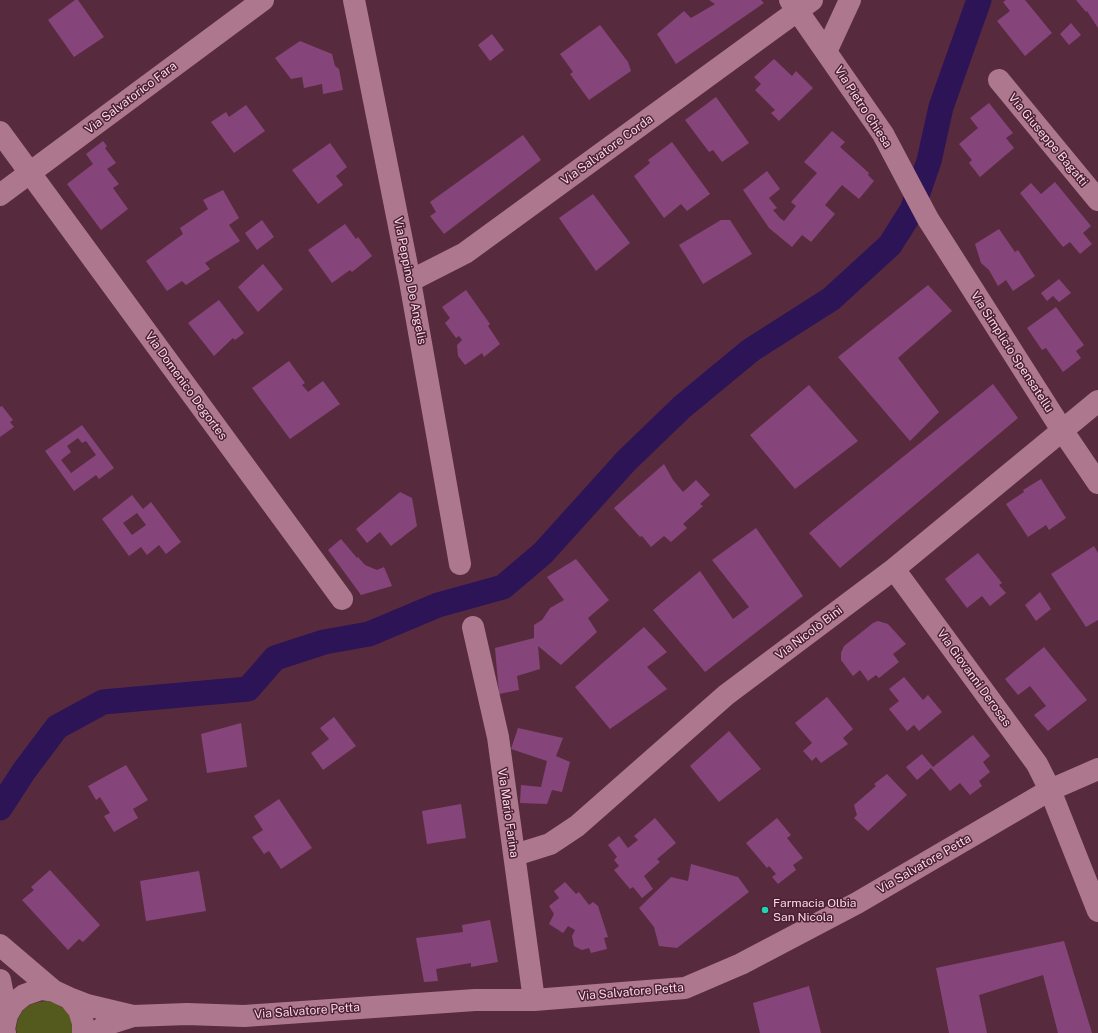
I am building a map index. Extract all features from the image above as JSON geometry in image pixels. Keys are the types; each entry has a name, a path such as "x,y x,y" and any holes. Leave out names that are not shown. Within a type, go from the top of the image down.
{"street":[{"name":"Via Salvatorico Fara","path":"0,195 263,0"},
{"name":"Via Peppino De Angelis","path":"354,0 410,281 460,564"},
{"path":"826,52 850,0"},
{"name":"Via Salvatore Corda","path":"410,281 465,253 800,4"},
{"name":"Via Pietro Chiesa","path":"800,4 826,52 883,134 928,220"},
{"name":"Via Giuseppe Bagatti","path":"999,80 1098,200"},
{"name":"Via Domenico Degortes","path":"0,132 342,598"},
{"name":"Via Simplicio Spensatellu","path":"928,220 1062,430 1098,483"},
{"name":"Via Nicolò Bini","path":"514,855 550,844 577,826 726,695 894,569 1098,401"},
{"name":"Via Giovanni Derosas","path":"894,569 1037,764 1050,790 1098,910"},
{"name":"Via Mario Farina","path":"473,627 498,737 534,1000"},
{"name":"Via Salvatore Petta","path":"0,945 62,994 87,1006 133,1016 187,1014 246,1024 476,1000 534,1000 685,988 741,964 857,903 1050,790 1098,769"},
{"path":"0,980 6,1024"},
{"path":"6,1024 14,1003 24,995 41,990 62,994 79,1010 83,1022 83,1033"},
{"name":"Via Salvatore Petta","path":"95,1033 108,1024 133,1016"}],"green space":[{"path":"48,1001 57,1004 70,1016 73,1025 73,1033 17,1033 16,1028 18,1019 23,1010 30,1005"}],"building":[{"path":"75,0 78,0 104,37 74,57 48,20"},
{"path":"709,0 761,0 764,3 676,64 657,34 684,11 691,18 715,4"},
{"path":"1006,0 1025,0 1052,33 1025,56 997,21 1010,11 1003,2"},
{"path":"1076,0 1098,0 1098,28 1087,11 1086,12"},
{"path":"1071,23 1081,35 1069,45 1060,34"},
{"path":"600,25 628,62 631,71 589,100 570,74 573,72 560,54"},
{"path":"492,34 504,50 490,61 478,45"},
{"path":"300,41 332,54 335,66 339,69 343,90 323,94 322,84 304,88 302,77 291,79 275,58"},
{"path":"774,59 792,76 796,71 813,88 779,121 771,113 775,110 755,90 761,84 754,77"},
{"path":"716,97 749,143 722,162 713,150 709,152 685,120"},
{"path":"989,103 1013,133 1006,138 1014,148 980,177 969,163 972,160 959,144 978,128 970,118"},
{"path":"246,105 265,131 234,153 211,122 226,112 229,117"},
{"path":"832,131 845,142 840,147 869,173 868,175 874,181 859,199 842,185 825,205 835,214 811,242 802,235 792,247 769,228 743,190 767,171 780,189 769,198 777,208 773,210 784,221 796,206 791,202 817,173 804,162"},
{"path":"523,135 541,160 444,234 430,216 436,212 430,202"},
{"path":"103,141 107,146 105,148 116,163 107,169 119,184 113,188 128,209 101,230 67,184 93,164 86,154"},
{"path":"672,142 710,194 687,211 681,204 664,218 634,176 650,163 648,160"},
{"path":"330,143 347,167 336,176 343,185 318,204 292,170"},
{"path":"1055,182 1091,226 1083,233 1092,244 1080,254 1070,242 1063,247 1020,193 1031,183 1041,194"},
{"path":"223,190 239,218 229,225 240,241 205,263 210,269 186,285 182,281 167,291 146,261 183,234 180,228 208,209 203,200"},
{"path":"593,194 630,243 596,271 559,218"},
{"path":"262,220 274,237 257,250 245,233"},
{"path":"721,220 730,220 752,254 703,284 679,245"},
{"path":"345,224 356,239 358,237 372,256 352,272 350,270 332,283 308,250"},
{"path":"999,229 1015,252 1018,250 1035,276 1013,291 1006,280 998,286 989,270 981,263 975,244"},
{"path":"263,264 283,289 258,312 238,287"},
{"path":"1059,279 1071,293 1059,302 1053,296 1047,301 1041,293"},
{"path":"928,285 952,311 898,358 939,412 910,441 838,357"},
{"path":"466,290 490,324 488,326 500,344 484,357 482,353 465,365 458,356 457,345 462,340 459,336 456,338 445,323 450,318 442,307"},
{"path":"219,300 244,333 235,340 233,338 214,356 188,323"},
{"path":"1056,307 1084,345 1076,351 1081,358 1063,372 1046,348 1042,350 1027,328"},
{"path":"289,361 305,383 302,385 308,392 323,381 340,404 290,439 252,388"},
{"path":"993,384 1018,418 840,568 809,533"},
{"path":"809,385 858,441 795,489 750,435"},
{"path":"2,406 13,420 10,422 14,427 0,437 0,407"},
{"path":"82,425 114,468 99,479 96,475 74,491 45,451","holes":["78,438 82,443 86,441 96,455 71,473 61,460 71,452 67,446"]},
{"path":"664,464 673,480 683,492 696,480 710,495 700,504 703,506 683,524 687,528 671,542 664,536 651,547 614,508"},
{"path":"1041,479 1066,518 1049,530 1046,525 1028,537 1006,504 1024,492 1023,490"},
{"path":"400,492 412,498 417,526 391,546 380,532 367,543 356,529"},
{"path":"132,495 143,509 151,502 181,542 166,554 159,545 147,555 141,547 129,556 102,519","holes":["137,513 146,525 132,535 123,523"]},
{"path":"756,528 803,596 705,672 653,610 700,571 733,619 749,607 712,560"},
{"path":"341,539 365,565 377,570 384,567 392,586 361,595 328,550"},
{"path":"1094,546 1098,553 1098,620 1086,627 1051,574"},
{"path":"978,553 1002,583 999,585 1006,593 990,606 982,596 967,608 945,579"},
{"path":"576,559 609,600 588,618 597,632 561,665 538,646 540,669 517,676 519,690 499,694 495,648 534,638 534,625 542,620 550,608 564,600 547,577"},
{"path":"1040,592 1051,609 1036,621 1025,605"},
{"path":"878,621 888,624 906,644 893,654 899,662 879,678 876,675 868,681 860,670 853,676 841,660 841,653 844,646 873,623"},
{"path":"644,627 667,652 647,667 667,689 610,729 575,687"},
{"path":"1044,647 1087,700 1048,731 1034,715 1046,706 1030,686 1018,695 1005,679"},
{"path":"904,677 923,700 928,695 942,712 919,731 914,725 907,731 889,709 899,701 889,689"},
{"path":"827,697 853,729 843,738 848,744 821,763 816,757 812,761 803,751 812,743 795,723"},
{"path":"334,717 356,746 323,770 311,753 329,739 320,728"},
{"path":"241,723 247,767 207,773 201,734"},
{"path":"518,728 563,738 556,756 570,762 562,792 552,790 547,804 520,803 521,785 541,787 547,761 511,749"},
{"path":"729,731 761,769 719,802 690,766"},
{"path":"973,735 990,756 983,762 990,772 979,781 982,786 970,795 960,783 950,791 931,768 917,780 906,767 922,754 933,767"},
{"path":"126,765 148,800 133,809 138,818 114,832 104,816 110,813 100,797 96,800 88,786"},
{"path":"887,774 907,795 868,831 854,818 857,815 854,805 876,786 874,784"},
{"path":"279,799 312,848 281,869 269,851 264,854 252,837 263,830 254,816"},
{"path":"461,804 466,838 427,844 422,811"},
{"path":"655,818 676,843 657,859 660,862 644,876 653,889 642,898 633,887 630,889 614,870 619,866 614,860 617,857 608,845 619,836 628,848 638,840 634,836"},
{"path":"777,818 791,835 787,838 803,858 793,865 796,870 778,884 772,877 776,874 769,866 767,868 746,843"},
{"path":"691,864 738,877 749,892 677,948 659,946 654,927 639,908 671,877 688,881"},
{"path":"50,870 100,925 83,942 79,939 68,950 22,900 34,890 31,887"},
{"path":"199,871 206,911 146,921 140,881"},
{"path":"565,882 576,894 579,892 589,905 593,902 598,906 608,937 604,938 607,949 591,953 589,948 582,950 574,946 572,936 575,930 568,926 563,933 549,924 554,914 549,906 559,898 554,891"},
{"path":"490,920 498,962 471,967 471,963 436,969 438,981 424,982 416,938 463,932 462,925"},
{"path":"1064,941 1092,1033 1058,1033 1043,975 979,995 987,1033 949,1033 936,968"},
{"path":"809,986 821,1033 760,1033 753,1003"}],"waterway":[{"path":"0,808 24,771 57,727 103,702 248,689 275,658 324,642 369,634 438,605 503,587 543,553 626,461 682,407 751,350 831,299 890,245 912,210 929,161 941,107 979,0"}],"place":[{"name":"Farmacia Olbia San Nicola","path":"765,910"}]}
